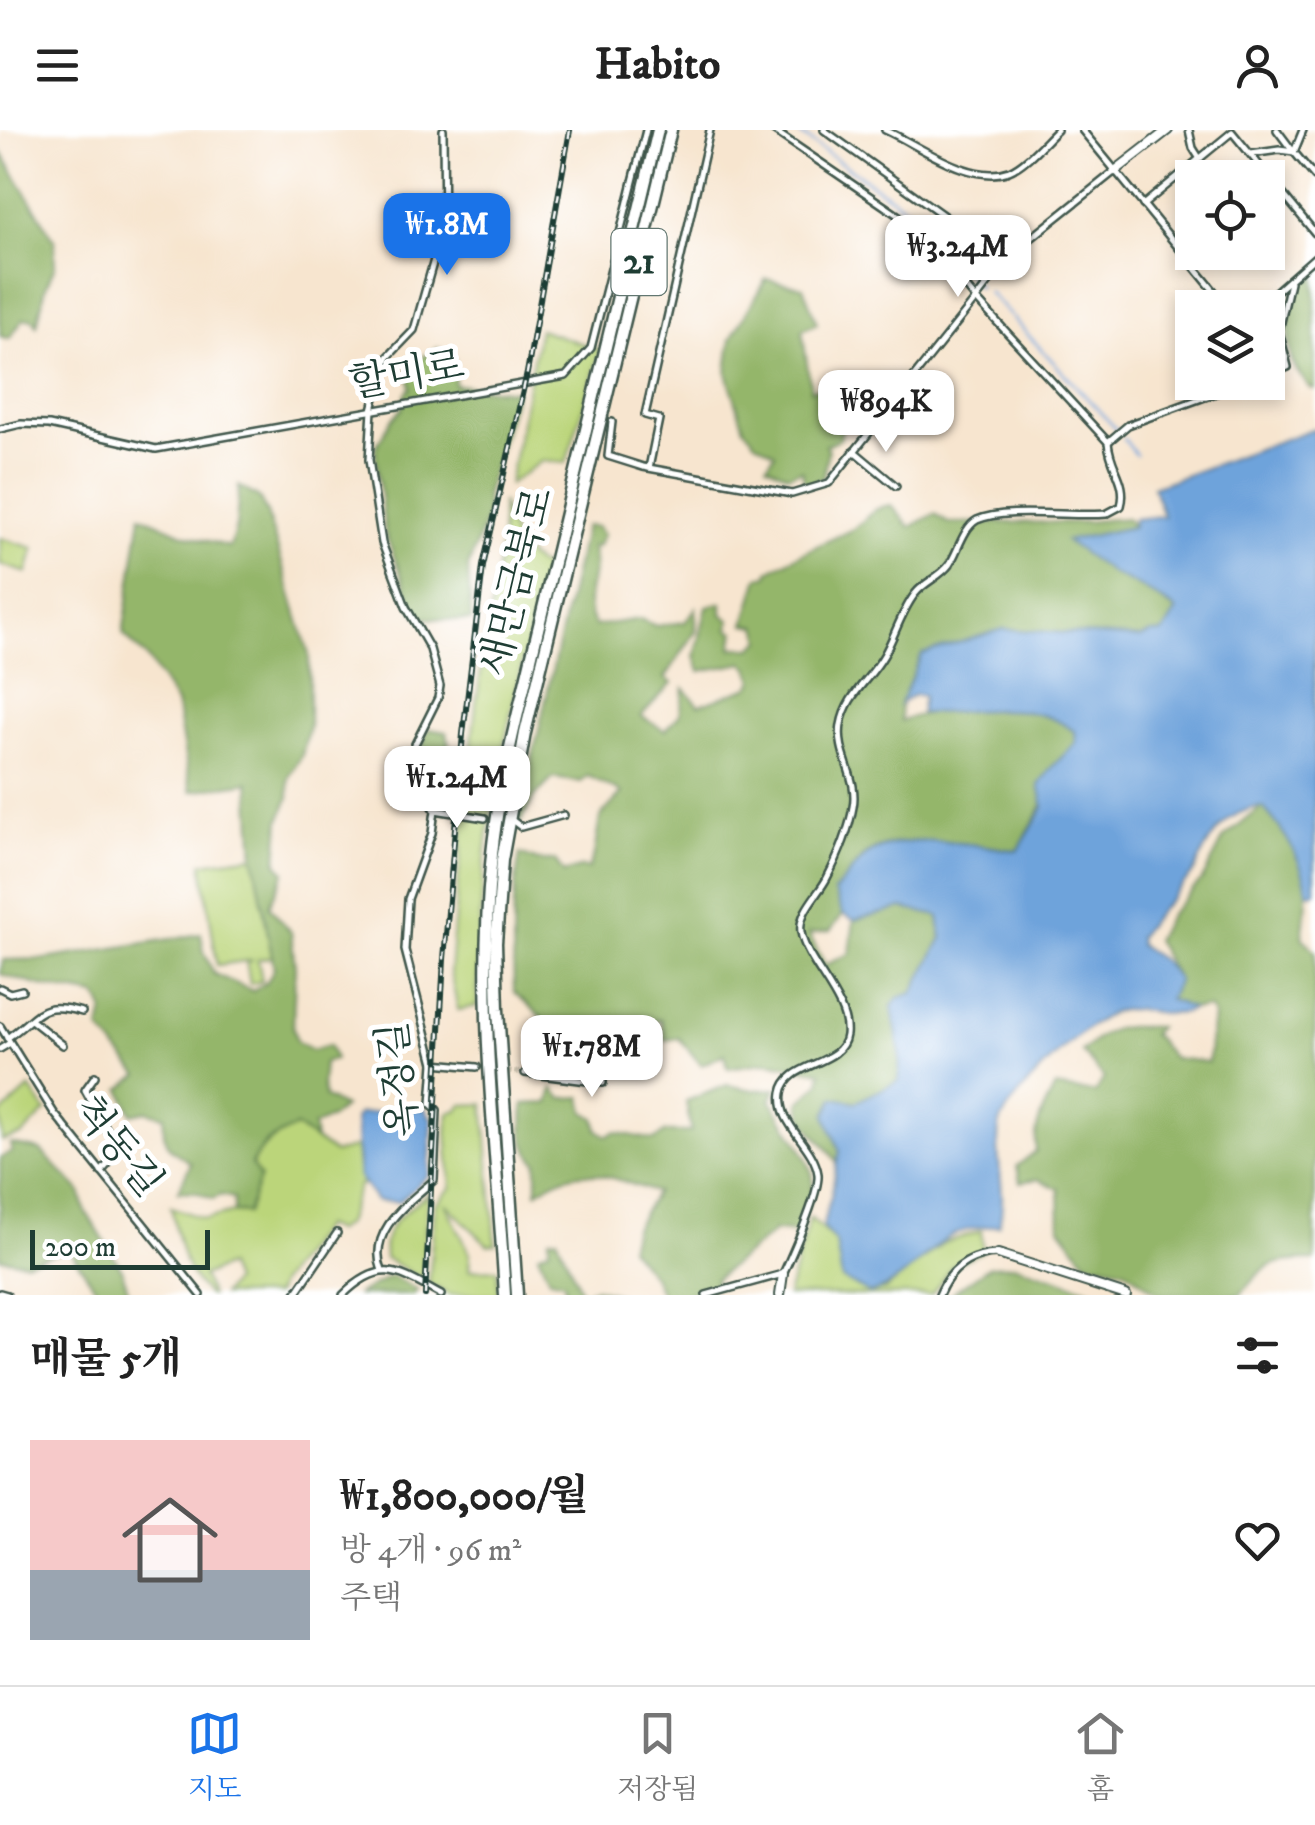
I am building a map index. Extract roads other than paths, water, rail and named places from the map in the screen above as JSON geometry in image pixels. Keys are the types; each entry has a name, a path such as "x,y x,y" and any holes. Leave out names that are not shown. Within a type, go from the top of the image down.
{"highway":[{"name":"새만금북로","path":"505,1295 488,1011 490,867 504,769 658,130"},
{"name":"21","path":"606,423 608,394 671,130"},
{"name":"새만금북로","path":"517,1295 498,1010 496,943 502,860 524,733 606,423"}],"street":[{"path":"443,130 444,238 414,330 388,358 372,410 370,460 382,543 406,606 430,649 440,686 415,744 417,782 435,810 484,818"},
{"name":"할미로","path":"0,430 21,424 49,425 156,449 566,376 592,348 646,130"},
{"path":"649,468 660,419 645,415 710,130"},
{"path":"773,130 921,231 976,299 1108,442 1109,461 1124,488 1121,506 1106,514 998,516 980,518 971,525 949,565 914,594 881,662 860,684 849,703 841,724 841,746 855,785 854,806 827,879 805,913 801,932 842,1013 846,1033 839,1048 784,1084 783,1114 814,1160 819,1177 783,1274 780,1295"},
{"path":"824,130 947,218 995,273"},
{"path":"885,130 940,160 976,172 990,172 1010,170 1058,130"},
{"path":"1082,130 1213,290"},
{"path":"606,423 608,456 649,468 792,494 829,482 1010,255 1168,130"},
{"path":"1189,130 1200,159"},
{"path":"1277,130 1315,177"},
{"path":"1294,152 1304,130"},
{"path":"1143,205 1234,131 1315,233"},
{"path":"1250,154 1294,152"},
{"path":"1280,290 1315,258"},
{"path":"1285,304 1290,282"},
{"path":"1108,442 1128,425 1197,400"},
{"path":"854,451 896,486"},
{"name":"옥정길","path":"382,1270 377,1258 378,1240 384,1228 434,1180 434,1063 405,950 408,899 432,833 435,810"},
{"path":"514,821 521,827 564,815"},
{"path":"0,988 10,993 22,990"},
{"path":"0,1049 44,1007 82,1012"},
{"path":"31,1020 63,1045"},
{"name":"척동길","path":"0,1026 54,1112 201,1295"},
{"path":"525,1074 602,1084 602,1054"},
{"path":"434,1063 477,1067"},
{"path":"96,1076 84,1090 120,1152 101,1172"},
{"path":"295,1295 337,1233"},
{"path":"939,1295 946,1279 959,1266 980,1255 998,1254 1126,1295"},
{"path":"343,1295 374,1271 382,1270 395,1271 441,1295"},
{"path":"706,1295 783,1274"},
{"path":"0,1292 7,1295"}],"water":[{"path":"1315,428 1315,892 1308,893 1291,846 1263,807 1228,820 1209,842 1191,875 1138,937 1139,945 1164,962 1178,980 1169,999 1192,1009 1174,1014 1117,1011 1088,1028 1031,1080 999,1127 999,1225 952,1236 901,1278 869,1293 842,1279 836,1242 823,1228 840,1152 826,1115 834,1098 856,1102 899,1081 900,1053 892,1007 898,998 913,993 942,938 939,916 903,908 854,920 843,914 834,892 867,855 887,846 923,841 1018,851 1044,807 1039,785 1076,743 1075,732 1040,714 1000,710 920,713 923,696 914,695 900,704 922,654 1003,629 1140,638 1163,633 1177,610 1113,574 1066,541 1133,527 1134,519 1163,516 1153,487"},
{"path":"425,1108 432,1120 429,1175 399,1202 376,1201 359,1177 355,1118 359,1114"}],"waterway":[{"path":"794,130 931,225 978,287"},
{"path":"988,292 1117,430"},
{"path":"1124,439 1136,455"}],"tunnel":[{"path":"477,1067 525,1073"}],"railway":[{"path":"425,1295 444,959 463,734 483,566 527,373 570,130"}]}
